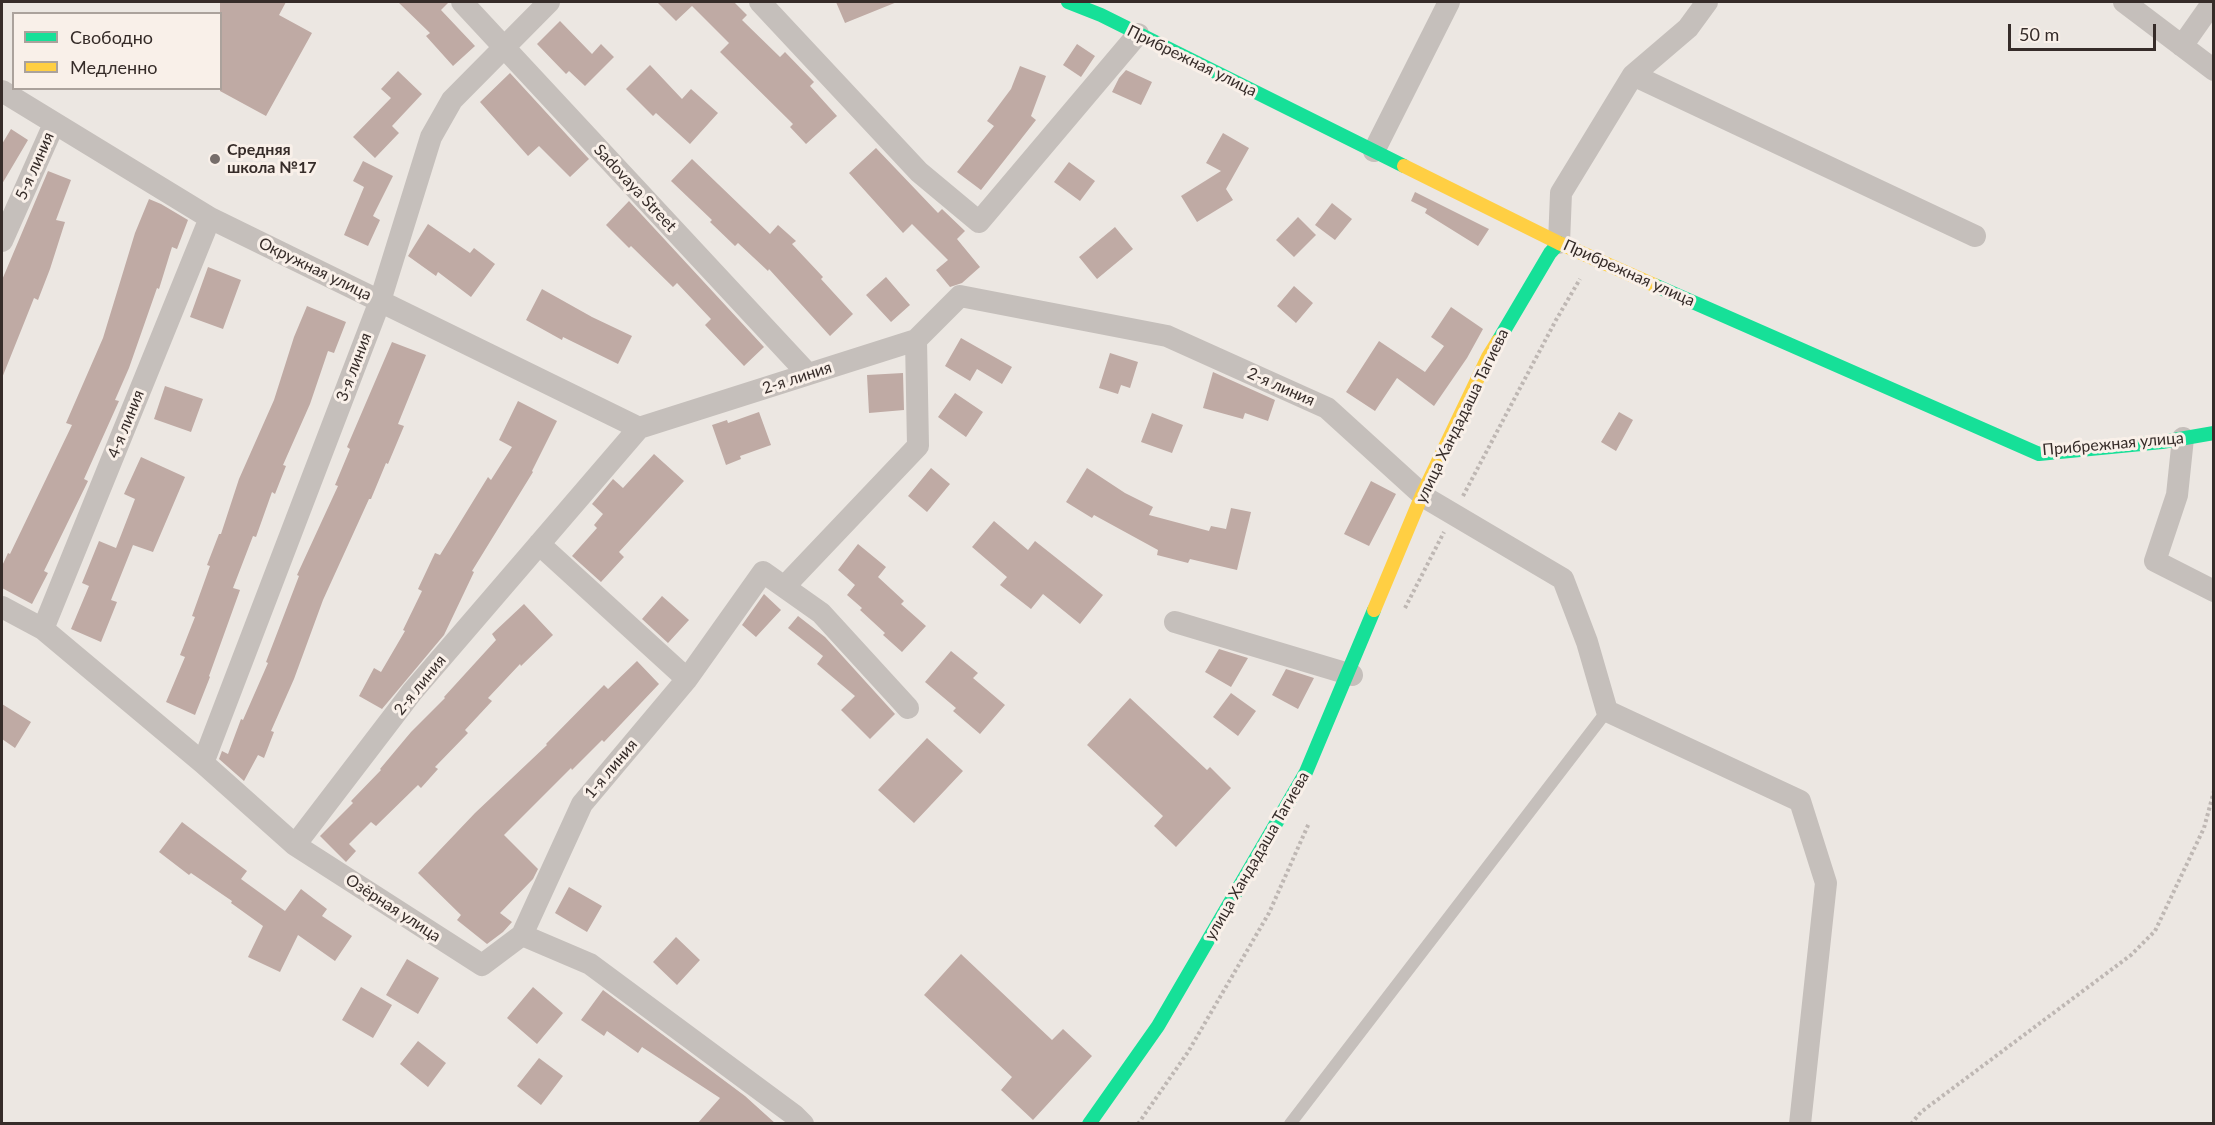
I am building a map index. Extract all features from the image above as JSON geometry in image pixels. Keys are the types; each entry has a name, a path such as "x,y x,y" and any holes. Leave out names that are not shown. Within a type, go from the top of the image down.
{"street":[{"name":"Sadovaya Street","path":"462,2 808,374"},
{"name":"3-я линия","path":"203,763 380,301 431,137 452,100 549,2"},
{"path":"760,2 919,171 979,222 1138,34"},
{"name":"Прибрежная улица","path":"1068,2 1108,8 1138,34 1559,243 2039,454 2162,442 2214,433"},
{"path":"1374,150 1449,2"},
{"path":"1559,243 1561,193 1633,75 1688,28 1707,2"},
{"path":"2124,2 2214,70"},
{"path":"2182,46 2213,2"},
{"path":"1633,75 1976,236"},
{"name":"Окружная улица","path":"2,92 210,218 639,428"},
{"name":"5-я линия","path":"2,241 54,124"},
{"name":"4-я линия","path":"43,629 210,218"},
{"name":"улица Хандадаша Тагиева","path":"1094,1124 1159,1031 1306,781 1424,496 1491,359 1559,243"},
{"name":"2-я линия","path":"295,844 412,692 639,428 915,340 960,296 1167,336 1327,408 1424,496"},
{"path":"908,708 821,613 784,587 918,446 915,340"},
{"path":"2182,438 2177,495 2155,561 2214,591"},
{"path":"1424,496 1563,579 1587,642 1607,711 1800,801 1826,883 1800,1124"},
{"path":"539,544 687,679"},
{"name":"1-я линия","path":"522,935 582,804 687,679 763,573 784,587"},
{"name":"Озёрная улица","path":"2,607 43,629 203,763 295,844 482,965 522,935"},
{"path":"1175,622 1350,674"},
{"name":"улица Хандадаша Тагиева","path":"1089,1124 1158,1026 1257,859 1306,772 1350,674"},
{"path":"522,935 590,964 803,1124"}],"lane":[{"path":"1290,1124 1607,711"}],"path":[{"path":"1911,1124 1921,1112 2131,955 2155,931 2204,828 2214,791"}],"building":[{"path":"220,2 286,2 279,15 312,33 266,116 220,91 222,90 222,12 220,12"},
{"path":"398,2 449,2 441,10 475,46 453,66 426,36 430,33"},
{"path":"657,2 734,2 747,15 742,20 780,57 785,52 814,82 810,86 837,116 806,144 790,127 793,124 720,52 729,43 692,6 676,21"},
{"path":"836,2 897,2 845,23"},
{"path":"560,21 592,54 601,44 614,57 585,86 569,71 566,74 537,44"},
{"path":"1077,44 1095,56 1081,77 1063,65"},
{"path":"650,65 682,99 691,89 718,113 690,144 656,113 653,116 626,89"},
{"path":"1020,66 1046,76 1031,116 1036,120 981,190 957,172 994,126 987,121 1011,89"},
{"path":"1126,70 1152,82 1141,105 1112,92"},
{"path":"398,71 422,94 392,126 399,133 375,158 353,137 391,98 381,89"},
{"path":"510,73 589,159 570,177 539,146 528,156 480,102"},
{"path":"11,129 28,140 2,184 2,144"},
{"path":"1223,133 1249,148 1226,189 1233,200 1197,222 1181,196 1221,171 1206,163"},
{"path":"876,148 938,213 942,209 965,231 957,239 980,267 962,283 950,287 936,270 948,260 912,224 903,233 849,173"},
{"path":"692,159 770,234 778,225 796,241 792,244 853,314 830,336 769,269 768,271 738,243 735,246 710,222 712,220 671,181"},
{"path":"363,161 393,176 373,216 380,220 368,246 344,235 364,187 353,181"},
{"path":"1069,162 1095,181 1080,201 1054,182"},
{"path":"48,171 71,180 56,220 65,222 38,300 34,298 2,378 2,280"},
{"path":"1415,192 1489,229 1478,246 1425,213 1427,209 1411,201"},
{"path":"149,199 188,220 177,249 172,247 159,289 157,288 129,368 115,400 119,401 84,479 88,481 44,571 48,573 32,604 2,588 2,566 8,553 10,554 72,425 66,423 103,338 135,233"},
{"path":"629,201 764,347 744,366 705,325 711,319 677,283 673,287 606,225"},
{"path":"1332,203 1352,219 1335,240 1315,225"},
{"path":"1298,217 1316,235 1294,257 1276,240"},
{"path":"428,224 470,253 474,248 495,264 471,297 438,272 436,276 408,256"},
{"path":"1115,227 1133,249 1097,279 1079,257"},
{"path":"208,267 241,280 223,329 190,317"},
{"path":"886,277 910,305 891,322 866,295"},
{"path":"1294,286 1313,303 1296,323 1277,306"},
{"path":"542,289 632,336 618,364 563,337 562,340 526,320"},
{"path":"307,306 346,322 334,353 328,351 310,404 283,465 286,466 275,494 272,492 256,537 253,536 233,588 240,590 195,715 166,702 185,657 180,655 195,617 192,616 210,566 207,565 219,534 221,534 239,479 274,400 294,337"},
{"path":"1451,307 1483,329 1467,358 1434,406 1397,378 1375,411 1346,392 1379,341 1425,372 1444,346 1431,337"},
{"path":"961,338 1012,367 1002,384 977,369 970,381 945,366"},
{"path":"392,342 426,355 398,424 404,426 323,600 294,679 271,731 274,732 264,758 258,755 244,781 219,759 222,751 228,754 241,719 243,720 268,663 266,662 299,576 297,575 338,486 335,485 350,449 347,447"},
{"path":"1110,353 1138,362 1130,388 1121,385 1118,394 1099,388"},
{"path":"1213,372 1275,400 1268,421 1245,413 1243,419 1203,408"},
{"path":"903,373 904,410 869,413 867,375"},
{"path":"165,386 203,399 191,432 154,419"},
{"path":"955,393 983,412 966,437 938,417"},
{"path":"518,401 557,421 533,472 472,571 474,572 444,635 382,709 359,696 374,668 381,672 405,631 403,630 422,591 418,589 435,553 440,555 488,477 491,480 512,447 499,440"},
{"path":"759,412 771,445 740,456 741,459 726,465 712,425 727,420 728,423"},
{"path":"1619,412 1633,420 1616,451 1601,442"},
{"path":"1152,413 1183,425 1172,453 1141,442"},
{"path":"654,454 684,481 619,552 624,557 601,582 572,556 597,528 594,525 603,514 592,504 613,479 623,488"},
{"path":"141,457 185,477 153,552 133,545 111,600 117,602 101,642 71,629 89,586 82,583 99,541 116,548 135,499 124,494"},
{"path":"931,468 950,484 927,512 908,496"},
{"path":"1087,468 1125,493 1153,507 1149,515 1209,531 1211,526 1226,529 1231,508 1251,512 1237,570 1190,559 1188,563 1157,555 1158,550 1094,515 1092,518 1066,502"},
{"path":"1371,481 1396,494 1369,546 1344,534"},
{"path":"994,521 1028,550 1035,541 1103,595 1080,624 1043,594 1031,609 1000,585 1007,577 972,547"},
{"path":"858,544 886,567 878,577 904,601 901,604 926,626 902,652 883,635 885,633 847,595 855,585 838,570"},
{"path":"764,594 781,610 756,637 742,625"},
{"path":"662,596 689,620 668,643 642,619"},
{"path":"524,604 553,635 521,666 520,664 488,698 492,701 465,730 468,733 435,767 438,769 421,788 418,785 376,826 371,822 349,844 356,851 346,862 320,836 353,803 351,801 381,770 411,732 445,698 496,640 492,634"},
{"path":"798,616 825,637 895,714 870,739 841,710 855,696 817,664 823,656 788,628"},
{"path":"1219,649 1248,658 1231,687 1205,672"},
{"path":"951,651 978,673 973,678 1005,705 980,734 953,711 956,708 925,682"},
{"path":"637,661 659,684 604,742 602,740 572,770 571,768 504,835 538,869 533,879 500,913 512,922 487,944 457,920 461,915 418,873 604,685 608,689"},
{"path":"1286,669 1314,678 1298,709 1272,695"},
{"path":"1231,693 1256,711 1238,736 1213,717"},
{"path":"1130,698 1207,770 1210,767 1231,788 1176,847 1154,826 1163,816 1087,745"},
{"path":"2,704 31,722 15,748 2,739"},
{"path":"927,738 963,771 914,823 878,790"},
{"path":"182,822 247,871 241,879 285,911 301,889 327,909 322,916 352,936 335,961 298,935 280,972 248,957 263,926 231,903 232,901 191,873 189,875 159,852"},
{"path":"569,887 602,906 587,932 555,913"},
{"path":"676,937 700,960 677,985 653,962"},
{"path":"961,954 1052,1040 1063,1029 1092,1056 1033,1120 1001,1090 1012,1077 924,995"},
{"path":"407,959 439,978 418,1014 386,995"},
{"path":"361,987 392,1005 373,1038 342,1020"},
{"path":"533,987 563,1013 537,1044 507,1018"},
{"path":"603,990 745,1096 776,1124 697,1124 720,1098 642,1047 638,1053 607,1031 604,1036 581,1020"},
{"path":"418,1041 446,1063 428,1087 400,1064"},
{"path":"539,1058 563,1076 541,1105 517,1086"}],"traffic: fast":[{"path":"1068,2 1101,15 1404,166"},
{"path":"1498,341 1550,253 1559,243"},
{"path":"1654,285 2039,454 2162,442 2214,433"},
{"path":"1089,1124 1158,1026 1306,772 1374,610"}],"traffic: slow":[{"path":"1404,166 1559,243 1654,285"},
{"path":"1374,610 1422,495 1488,357 1498,341"}],"place":[{"name":"Средняя школа №17","path":"215,159"}]}
